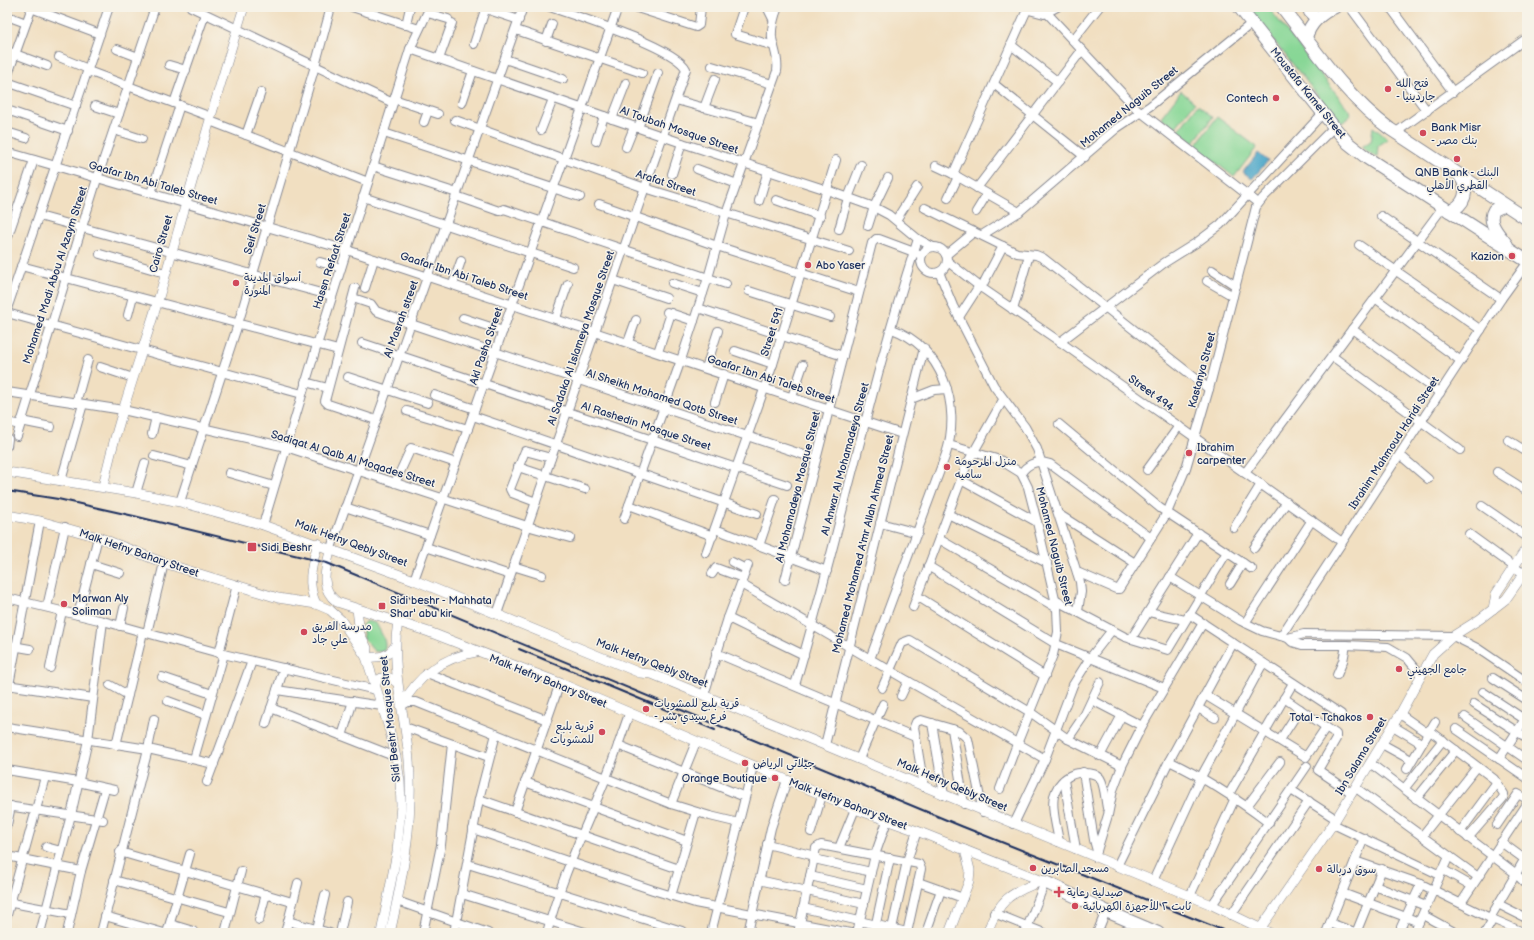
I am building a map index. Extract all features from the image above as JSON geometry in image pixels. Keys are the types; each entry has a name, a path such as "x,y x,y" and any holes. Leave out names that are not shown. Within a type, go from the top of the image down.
{"main road":[{"name":"Moustafa Kamel Street","path":"1239,7 1334,127 1359,152 1527,262"},
{"path":"1282,7 1352,95 1369,112 1395,133 1527,219"},
{"path":"1309,7 1312,15 1316,19"},
{"path":"1306,37 1316,19 1326,11 1336,7"},
{"path":"1446,209 1460,205 1465,197 1465,184 1460,176"},
{"path":"1505,205 1494,210 1491,219 1493,225 1510,250"},
{"name":"Malk Hefny Bahary Street","path":"1043,882 1158,933"}],"street":[{"path":"7,309 109,7"},
{"name":"Mohamed Madi Abou Al Azaym Street","path":"17,436 28,396 67,278 97,179 155,7"},
{"path":"191,7 394,101 438,114"},
{"name":"Cairo Street","path":"103,487 109,457 157,302 244,7"},
{"name":"Seif Street","path":"180,502 223,372 268,226 316,66 331,7"},
{"path":"352,7 420,29"},
{"path":"406,25 410,7"},
{"name":"Al Masrah street","path":"331,548 429,276 523,7"},
{"path":"550,7 610,29"},
{"name":"Akl Pasha Street","path":"414,580 513,304 552,188 618,7"},
{"path":"634,7 696,27 699,25 702,7"},
{"path":"744,7 735,34 774,46"},
{"path":"767,7 773,19"},
{"path":"624,519 681,360 708,278 726,214 772,84 778,64 772,28 773,19 778,7"},
{"path":"948,198 994,84 1027,11 1041,14 1047,13 1056,7"},
{"path":"1073,40 1099,7"},
{"path":"1350,7 1427,111"},
{"path":"1390,7 1453,92"},
{"path":"7,77 11,52 32,8 100,34"},
{"path":"474,44 486,8 519,20"},
{"path":"429,10 450,21 439,59"},
{"name":"Hassn Refaat Street","path":"263,525 305,382 410,49 429,10"},
{"path":"1047,13 1141,112 1258,203"},
{"path":"151,193 186,70 205,14"},
{"path":"7,16 26,23"},
{"name":"Mohamed Naguib Street","path":"947,258 978,234 1019,212 1117,128 1141,112 1252,23"},
{"path":"546,41 552,24"},
{"name":"Al Sadaka Al Islameya Mosque Street","path":"496,614 686,69 680,61 667,52 610,29"},
{"path":"516,30 599,60 642,73"},
{"path":"1395,133 1527,38"},
{"path":"1011,45 1058,82"},
{"path":"117,49 138,57"},
{"name":"Al Toubah Mosque Street","path":"410,49 663,137 828,190 874,207 896,220 918,239 933,247"},
{"path":"977,188 1082,50"},
{"path":"11,52 47,66"},
{"path":"59,58 177,104 246,135 368,182"},
{"path":"505,59 563,79"},
{"path":"169,65 186,70"},
{"path":"712,66 772,84"},
{"path":"462,103 473,71"},
{"path":"626,147 636,127 658,73"},
{"path":"704,108 716,79"},
{"path":"7,82 76,106"},
{"path":"596,141 626,83"},
{"path":"994,84 1085,157"},
{"path":"246,135 261,92"},
{"path":"541,130 553,99"},
{"path":"676,100 759,123"},
{"path":"95,106 119,114"},
{"path":"7,110 68,131"},
{"path":"424,122 428,111"},
{"path":"1060,342 1164,263 1208,235 1249,195 1323,113"},
{"name":"Arafat Street","path":"455,120 562,160 645,188 849,251"},
{"name":"Kastanya Street","path":"1077,572 1118,590 1167,513 1184,475 1195,438 1236,286 1254,212 1258,203 1334,127"},
{"path":"114,130 142,139"},
{"path":"7,132 26,138"},
{"path":"384,133 580,197"},
{"path":"672,174 682,143"},
{"name":"Gaafar Ibn Abi Taleb Street","path":"14,154 347,250 556,318 902,434"},
{"path":"7,239 34,160"},
{"name":"Street 591","path":"706,553 774,364 813,240 836,160"},
{"path":"839,229 848,198 861,165"},
{"path":"373,166 457,194 498,211 504,209 726,284"},
{"path":"936,166 1019,212"},
{"path":"697,169 737,184"},
{"path":"758,201 768,171"},
{"path":"868,226 874,207 888,178"},
{"path":"896,220 916,187"},
{"path":"976,212 987,194"},
{"path":"363,197 573,266"},
{"path":"776,200 820,216"},
{"path":"599,204 717,246 859,292"},
{"path":"925,208 1017,253 1043,258 1209,389"},
{"path":"1245,473 1417,241 1446,209"},
{"path":"38,216 332,296"},
{"path":"1381,216 1501,299"},
{"name":"Al Mohamadeya Mosque Street","path":"785,580 859,292 874,240 879,239 922,255"},
{"name":"Al Anwar Al Mohamadeya Street","path":"795,685 813,626 866,422 918,239"},
{"path":"1359,245 1481,330"},
{"path":"959,317 980,287 1002,246"},
{"path":"933,247 942,250 947,258 943,270 933,273 925,269 921,261 922,255 928,248 933,247"},
{"path":"100,254 165,273"},
{"path":"1013,310 1029,255"},
{"name":"Street 494","path":"947,258 980,287 1342,542"},
{"path":"365,288 374,259"},
{"path":"452,284 461,261"},
{"path":"320,262 341,268"},
{"name":"Ibrahim Mahmoud Haridi Street","path":"1284,637 1342,542 1422,422 1501,299 1527,262"},
{"path":"21,266 338,350"},
{"path":"1212,270 1236,286"},
{"path":"939,272 959,317 1003,400 1025,427 1043,462 1077,572 1081,592 1078,611"},
{"path":"613,280 666,298"},
{"path":"1207,281 1233,296"},
{"path":"672,283 703,293"},
{"path":"556,318 568,284"},
{"path":"355,288 325,399 326,403 376,420"},
{"path":"749,291 830,317"},
{"path":"128,315 133,296"},
{"name":"Al Sheikh Mohamed Qotb Street","path":"353,298 371,304 376,311 411,324 816,459"},
{"path":"1374,298 1461,361"},
{"path":"698,308 843,356"},
{"path":"7,313 302,394"},
{"path":"658,352 669,313 694,321"},
{"path":"464,318 503,331"},
{"path":"628,342 636,320"},
{"path":"870,659 918,533 949,445 952,431 951,402 947,389 932,358 924,348 904,333 892,329"},
{"path":"1352,329 1440,393"},
{"path":"706,368 718,330"},
{"name":"Al Rashedin Mosque Street","path":"362,344 787,485"},
{"name":"Mohamed Mohamed A'mr Allah Ahmed Street","path":"824,745 924,348"},
{"path":"735,351 774,364"},
{"path":"1332,356 1460,450"},
{"path":"61,481 80,404 88,360"},
{"path":"792,397 803,365"},
{"path":"100,367 133,378"},
{"path":"715,402 724,374"},
{"path":"348,377 428,403"},
{"path":"305,382 328,388"},
{"path":"911,399 928,392 947,389"},
{"name":"Sadiqat Al Qalb Al Moqades Street","path":"7,392 123,410 286,447 527,526 570,538"},
{"path":"434,395 556,444 757,514"},
{"path":"912,607 973,452 1003,400"},
{"path":"407,411 468,429"},
{"path":"152,434 156,417"},
{"path":"7,422 51,427"},
{"path":"1059,424 1126,482 1167,513 1252,569"},
{"path":"1147,470 1179,426"},
{"path":"1508,440 1527,452"},
{"path":"949,445 1000,460 1021,473 1030,464 1043,462 1057,468 1151,538"},
{"path":"395,483 411,448 456,463"},
{"path":"536,502 510,492 518,467 524,452 527,450 551,458"},
{"path":"1400,455 1428,479"},
{"path":"154,456 192,466"},
{"path":"136,493 145,463"},
{"path":"518,467 585,489"},
{"name":"Malk Hefny Qebly Street","path":"7,472 103,487 180,502 263,525 318,543 414,580 640,673 652,674 704,695 983,812 1076,849 1096,854 1117,866 1212,905 1270,933"},
{"path":"1497,472 1527,491"},
{"path":"229,473 274,486"},
{"name":"Mohamed Naguib Street","path":"1000,789 1045,676 1056,644 1058,632 1056,604 1047,563 1028,487 1021,473"},
{"path":"962,480 1037,522"},
{"path":"1234,528 1261,484"},
{"path":"759,546 775,499"},
{"path":"1254,548 1286,502"},
{"path":"629,505 759,546 827,571"},
{"path":"1482,506 1527,537"},
{"path":"345,507 430,535"},
{"path":"948,514 1047,563"},
{"name":"Malk Hefny Bahary Street","path":"7,515 65,527 98,537 164,563 287,600 316,604"},
{"path":"1060,515 1135,563"},
{"path":"1245,623 1312,520"},
{"path":"40,521 8,685 93,698"},
{"path":"880,523 918,533"},
{"path":"47,607 65,527"},
{"path":"1131,639 1198,533"},
{"path":"1469,534 1514,567 1525,572"},
{"path":"78,615 98,537"},
{"path":"939,539 1056,604 1078,611 1131,639 1168,650 1199,595 1227,552"},
{"path":"316,604 310,588 309,578 318,543"},
{"path":"426,546 510,575"},
{"path":"1493,609 1496,594 1527,547"},
{"name":"Malk Hefny Bahary Street","path":"331,548 324,576 324,587 327,593 337,602 398,621 560,683 629,714 887,822 917,831 1043,882"},
{"path":"704,695 716,653 747,567 732,562"},
{"path":"116,745 164,563"},
{"path":"1230,584 1244,563"},
{"path":"91,564 120,574"},
{"path":"513,566 542,575"},
{"path":"928,566 1056,644 1164,688"},
{"path":"712,574 716,568 742,581 813,626 1045,759"},
{"name":"Ibn Salama Street","path":"1260,929 1335,821 1393,726 1433,654 1453,636 1506,599 1525,572"},
{"path":"1170,577 1245,623 1284,637 1292,642 1302,645 1381,646 1395,650 1413,663 1421,675"},
{"path":"194,759 212,694 237,585"},
{"path":"917,596 1045,676"},
{"path":"7,598 103,621 221,653 284,668 375,687 376,681 384,677 393,679 396,682"},
{"name":"Sidi Beshr Mosque Street","path":"316,604 330,610 341,620 366,657 382,706 396,757 400,781 400,829 394,904 390,933"},
{"path":"120,626 124,608"},
{"path":"357,609 360,634 367,648 366,657 383,657 395,646"},
{"path":"50,668 62,611"},
{"path":"1149,612 1187,617 1203,623 1341,714"},
{"path":"728,618 804,656"},
{"path":"40,933 71,815 88,740 103,621"},
{"name":"Sidi Beshr Mosque Street","path":"381,933 394,904 406,848 410,794 409,760 405,727 396,682 395,646 398,621"},
{"path":"1096,854 1108,815 1113,790 1122,766 1142,726 1203,623"},
{"path":"1014,824 1045,759 1069,695 1090,658 1112,630"},
{"path":"1284,637 1304,634 1453,636 1477,648 1527,682"},
{"path":"882,688 902,643 910,640 1030,712 1068,739 1122,766"},
{"path":"1117,866 1169,761 1233,644"},
{"path":"7,645 30,649"},
{"path":"1337,675 1343,661 1346,645"},
{"path":"401,706 417,682 427,673 450,659 476,652"},
{"path":"716,653 876,719 915,737"},
{"path":"207,782 252,661"},
{"path":"1153,881 1202,777 1263,663"},
{"path":"266,724 284,668"},
{"path":"427,673 547,720"},
{"path":"162,677 212,694"},
{"path":"1493,678 1527,700"},
{"path":"900,696 908,681"},
{"path":"1068,739 1092,700 1100,682"},
{"path":"1190,896 1232,796 1292,682"},
{"path":"515,812 560,683"},
{"path":"110,686 128,695"},
{"path":"277,690 382,706"},
{"path":"1483,692 1526,719 1499,759"},
{"path":"1205,695 1307,756 1329,729"},
{"path":"1284,698 1336,734 1336,739 1318,770 1354,790 1422,836 1478,877"},
{"path":"1092,700 1142,726"},
{"path":"168,701 206,715"},
{"path":"342,736 353,702"},
{"path":"401,706 408,702 416,702 671,804 696,812 739,822"},
{"path":"859,759 883,704"},
{"path":"1474,704 1527,738"},
{"path":"271,708 396,757"},
{"path":"1198,708 1215,718"},
{"path":"1280,740 1300,709"},
{"path":"548,933 558,892 606,778 629,714"},
{"path":"1400,714 1443,740 1497,782 1504,794 1503,798 1468,838"},
{"path":"1100,756 1122,715"},
{"path":"1465,717 1527,760"},
{"path":"101,933 120,852 148,749 154,719"},
{"path":"924,787 914,727 918,720 962,733 969,742 983,812"},
{"path":"1407,769 1434,722"},
{"path":"932,723 944,795"},
{"path":"1393,726 1421,743"},
{"path":"7,727 148,749 214,764"},
{"path":"405,727 489,757"},
{"path":"952,729 964,804"},
{"path":"1456,729 1527,778"},
{"path":"454,933 479,799 496,734"},
{"path":"1404,789 1443,740"},
{"path":"671,804 696,742"},
{"path":"423,933 446,811 452,744"},
{"path":"1382,744 1411,760"},
{"path":"618,745 745,798"},
{"path":"1416,798 1456,750"},
{"path":"1169,761 1202,777 1247,806 1269,823"},
{"path":"1247,806 1280,762"},
{"path":"1370,763 1515,873 1527,885"},
{"path":"711,933 753,766"},
{"path":"1212,905 1307,766"},
{"path":"1422,836 1477,767"},
{"path":"7,770 78,782 110,790 81,871 67,933"},
{"path":"1059,842 1054,798 1055,792 1064,780 1073,773 1083,772 1096,774 1101,780 1108,815"},
{"path":"1083,772 1096,854"},
{"path":"7,915 9,902 45,776"},
{"path":"748,933 775,812 787,780"},
{"path":"1064,780 1076,849"},
{"path":"525,782 687,841"},
{"path":"1460,832 1497,782"},
{"path":"1291,790 1309,801 1335,821 1364,838 1472,886"},
{"path":"1497,825 1518,794 1527,799"},
{"path":"811,832 822,795"},
{"path":"479,799 679,869"},
{"path":"1231,915 1309,801"},
{"path":"1461,903 1527,804"},
{"path":"7,825 9,806 99,820"},
{"path":"839,848 855,808"},
{"path":"671,896 696,812"},
{"path":"857,933 875,855 887,822"},
{"path":"473,829 671,896 718,907 850,933"},
{"path":"892,931 907,861 917,831"},
{"path":"1326,933 1364,838"},
{"path":"1485,933 1498,904 1515,873 1526,858 1501,842"},
{"path":"767,844 815,854 871,872"},
{"path":"798,933 815,854 821,845 917,862 920,865 921,869 907,933 875,929 860,921 804,908"},
{"path":"46,847 61,851"},
{"path":"949,933 970,876 965,850"},
{"path":"120,852 292,902"},
{"path":"167,933 190,854"},
{"path":"7,856 81,871"},
{"path":"1414,933 1449,856"},
{"path":"875,929 890,858"},
{"path":"1355,861 1421,884 1491,919 1525,933"},
{"path":"468,864 682,931"},
{"path":"1330,923 1357,933 1382,870"},
{"path":"225,933 229,912 241,871"},
{"path":"810,876 867,889"},
{"path":"114,880 229,912"},
{"path":"759,880 864,904"},
{"path":"918,882 963,898"},
{"path":"987,933 994,913 1003,901 1012,894 1043,882"},
{"path":"1026,930 1043,882"},
{"path":"285,933 298,883"},
{"path":"1406,933 1402,931 1401,927 1421,884"},
{"path":"1375,886 1426,906"},
{"path":"928,927 941,890"},
{"path":"1342,893 1406,916 1421,918 1456,933"},
{"path":"259,920 266,894"},
{"path":"462,894 588,933"},
{"path":"317,929 325,895"},
{"path":"9,902 71,914"},
{"path":"340,933 347,902"},
{"path":"394,904 428,912 488,933"},
{"path":"1498,904 1526,918 1527,922"},
{"path":"1097,933 1106,911"},
{"path":"994,913 1026,930 1044,933"},
{"path":"105,916 164,933"},
{"path":"288,921 330,933"},
{"path":"170,924 192,931"}],"green space":[{"path":"1247,7 1268,7 1349,110 1350,115 1348,119 1343,122 1338,121"},
{"path":"1181,91 1195,103 1175,128 1161,117"},
{"path":"1198,105 1213,117 1193,143 1178,131"},
{"path":"1217,117 1257,147 1234,177 1195,146"},
{"path":"1373,127 1388,139 1378,146 1377,158 1361,147 1371,141"},
{"path":"366,621 376,623 382,634 385,645 383,652 374,651 364,639 362,625"}],"water":[{"path":"1258,153 1268,161 1252,179 1243,172"}],"railway":[{"path":"7,491 58,499 134,516 327,563 961,826 1230,933"},
{"path":"519,649 715,730"}],"place":[{"name":"فتح الله - جاردينيا","path":"1388,89"},
{"name":"Contech","path":"1276,98"},
{"name":"Bank Misr - بنك مصر","path":"1423,133"},
{"name":"QNB Bank - البنك القطري الأهلي","path":"1457,159"},
{"name":"Kazion","path":"1512,256"},
{"name":"Abo Yaser","path":"808,265"},
{"name":"أسواق المدينة المنورة","path":"236,283"},
{"name":"Ibrahim carpenter","path":"1189,453"},
{"name":"منزل المرحومة ساميه","path":"947,467"},
{"name":"Sidi Beshr","path":"252,547"},
{"name":"Marwan Aly Soliman","path":"64,604"},
{"name":"Sidi beshr - Mahhata Shar' abu kir","path":"382,606"},
{"name":"مدرسة الفريق علي جاد","path":"304,632"},
{"name":"جامع الجهيني","path":"1399,669"},
{"name":"قرية بلبع للمشويات - فرع سيدي بشر","path":"646,709"},
{"name":"Total - Tchakos","path":"1370,717"},
{"name":"قرية بلبع للمشويات","path":"602,732"},
{"name":"جيلاتي الرياض","path":"745,763"},
{"name":"Orange Boutique","path":"775,778"},
{"name":"مسجد الصابرين","path":"1033,868"},
{"name":"سوق دربالة","path":"1319,869"},
{"name":"صيدلية رعاية","path":"1059,892"},
{"name":"ثابت ٢ للأجهزة الكهربائية","path":"1075,906"}]}
